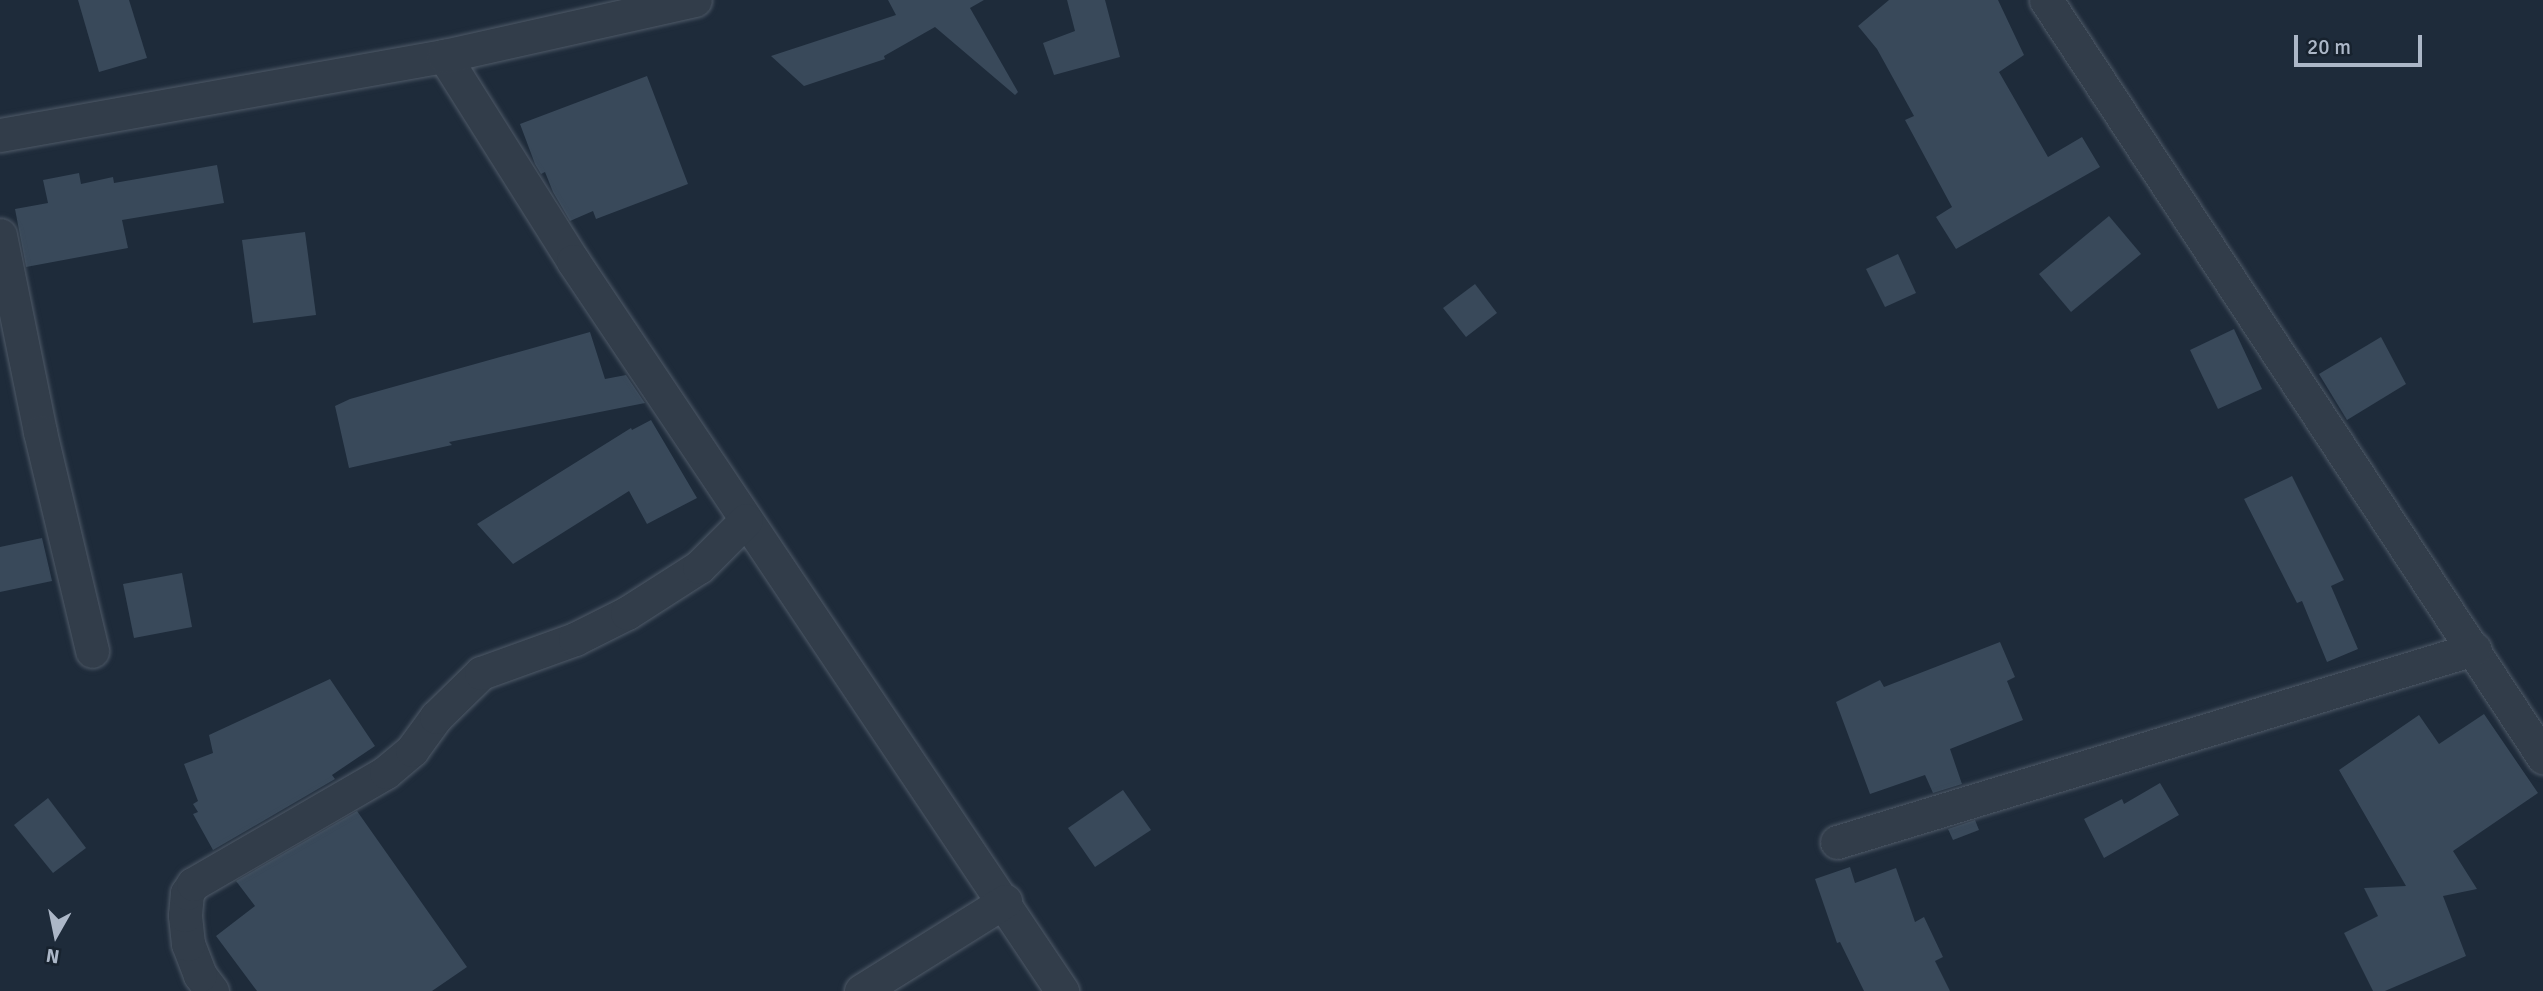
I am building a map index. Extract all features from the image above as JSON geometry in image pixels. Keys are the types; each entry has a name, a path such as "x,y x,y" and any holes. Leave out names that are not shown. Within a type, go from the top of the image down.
{"street":[{"path":"0,135 444,57 695,0"},
{"path":"2046,0 2543,757"},
{"path":"444,57 573,261 1005,901 1062,991"},
{"path":"0,235 40,432 92,652"},
{"path":"212,991 200,975 188,944 185,915 187,893 193,884 386,772 412,750 436,717 481,673 575,639 627,613 699,567 746,520"},
{"path":"1836,842 2474,649"},
{"path":"861,991 1005,901"}],"building":[{"path":"78,0 129,0 147,58 99,72"},
{"path":"888,0 984,0 970,8 1018,92 1015,95 935,27 884,56 885,59 804,86 771,56 896,15"},
{"path":"1067,0 1105,0 1120,57 1054,75 1043,43 1075,31"},
{"path":"1889,0 1998,0 2024,55 1999,72 2048,157 2082,137 2100,167 1956,249 1936,217 1952,207 1905,120 1914,116 1877,49 1858,26"},
{"path":"647,76 688,184 596,219 593,211 570,221 545,172 541,174 535,164 520,124"},
{"path":"217,165 224,203 122,220 128,248 26,267 15,209 48,203 43,180 79,173 81,184 113,177 114,183"},
{"path":"2109,216 2141,254 2071,312 2039,274"},
{"path":"305,232 316,315 253,323 242,240"},
{"path":"1898,254 1916,293 1885,307 1866,269"},
{"path":"1475,284 1497,313 1466,337 1443,308"},
{"path":"2234,329 2262,389 2218,409 2190,350"},
{"path":"590,332 605,379 626,375 645,403 449,442 452,445 349,468 335,406 350,399"},
{"path":"2381,337 2406,384 2347,420 2319,374"},
{"path":"651,420 697,498 647,524 629,491 513,564 477,524 631,428 632,430"},
{"path":"2292,476 2344,580 2331,586 2358,649 2327,662 2302,601 2297,603 2244,499"},
{"path":"42,538 52,581 0,592 0,547"},
{"path":"182,573 192,627 134,638 123,584"},
{"path":"2000,642 2015,677 2007,681 2023,720 1950,749 1962,784 1933,793 1925,775 1870,794 1836,702 1880,680 1884,687"},
{"path":"330,679 375,746 332,775 335,779 213,850 193,814 198,812 193,804 198,801 184,764 213,753 209,735"},
{"path":"2484,714 2538,793 2453,851 2477,889 2443,896 2466,956 2385,991 2373,991 2344,933 2378,916 2364,888 2406,886 2339,770 2419,715 2439,744"},
{"path":"2160,783 2179,815 2104,858 2084,819 2122,799 2124,804"},
{"path":"1123,790 1151,830 1095,867 1068,828"},
{"path":"48,798 86,848 53,873 14,825"},
{"path":"357,811 467,967 432,991 257,991 216,936 255,906 236,881"},
{"path":"1975,820 1979,830 1953,840 1948,829"},
{"path":"1850,867 1855,883 1896,868 1915,922 1924,917 1943,957 1935,961 1950,991 1864,991 1840,942 1837,943 1815,879"}]}
